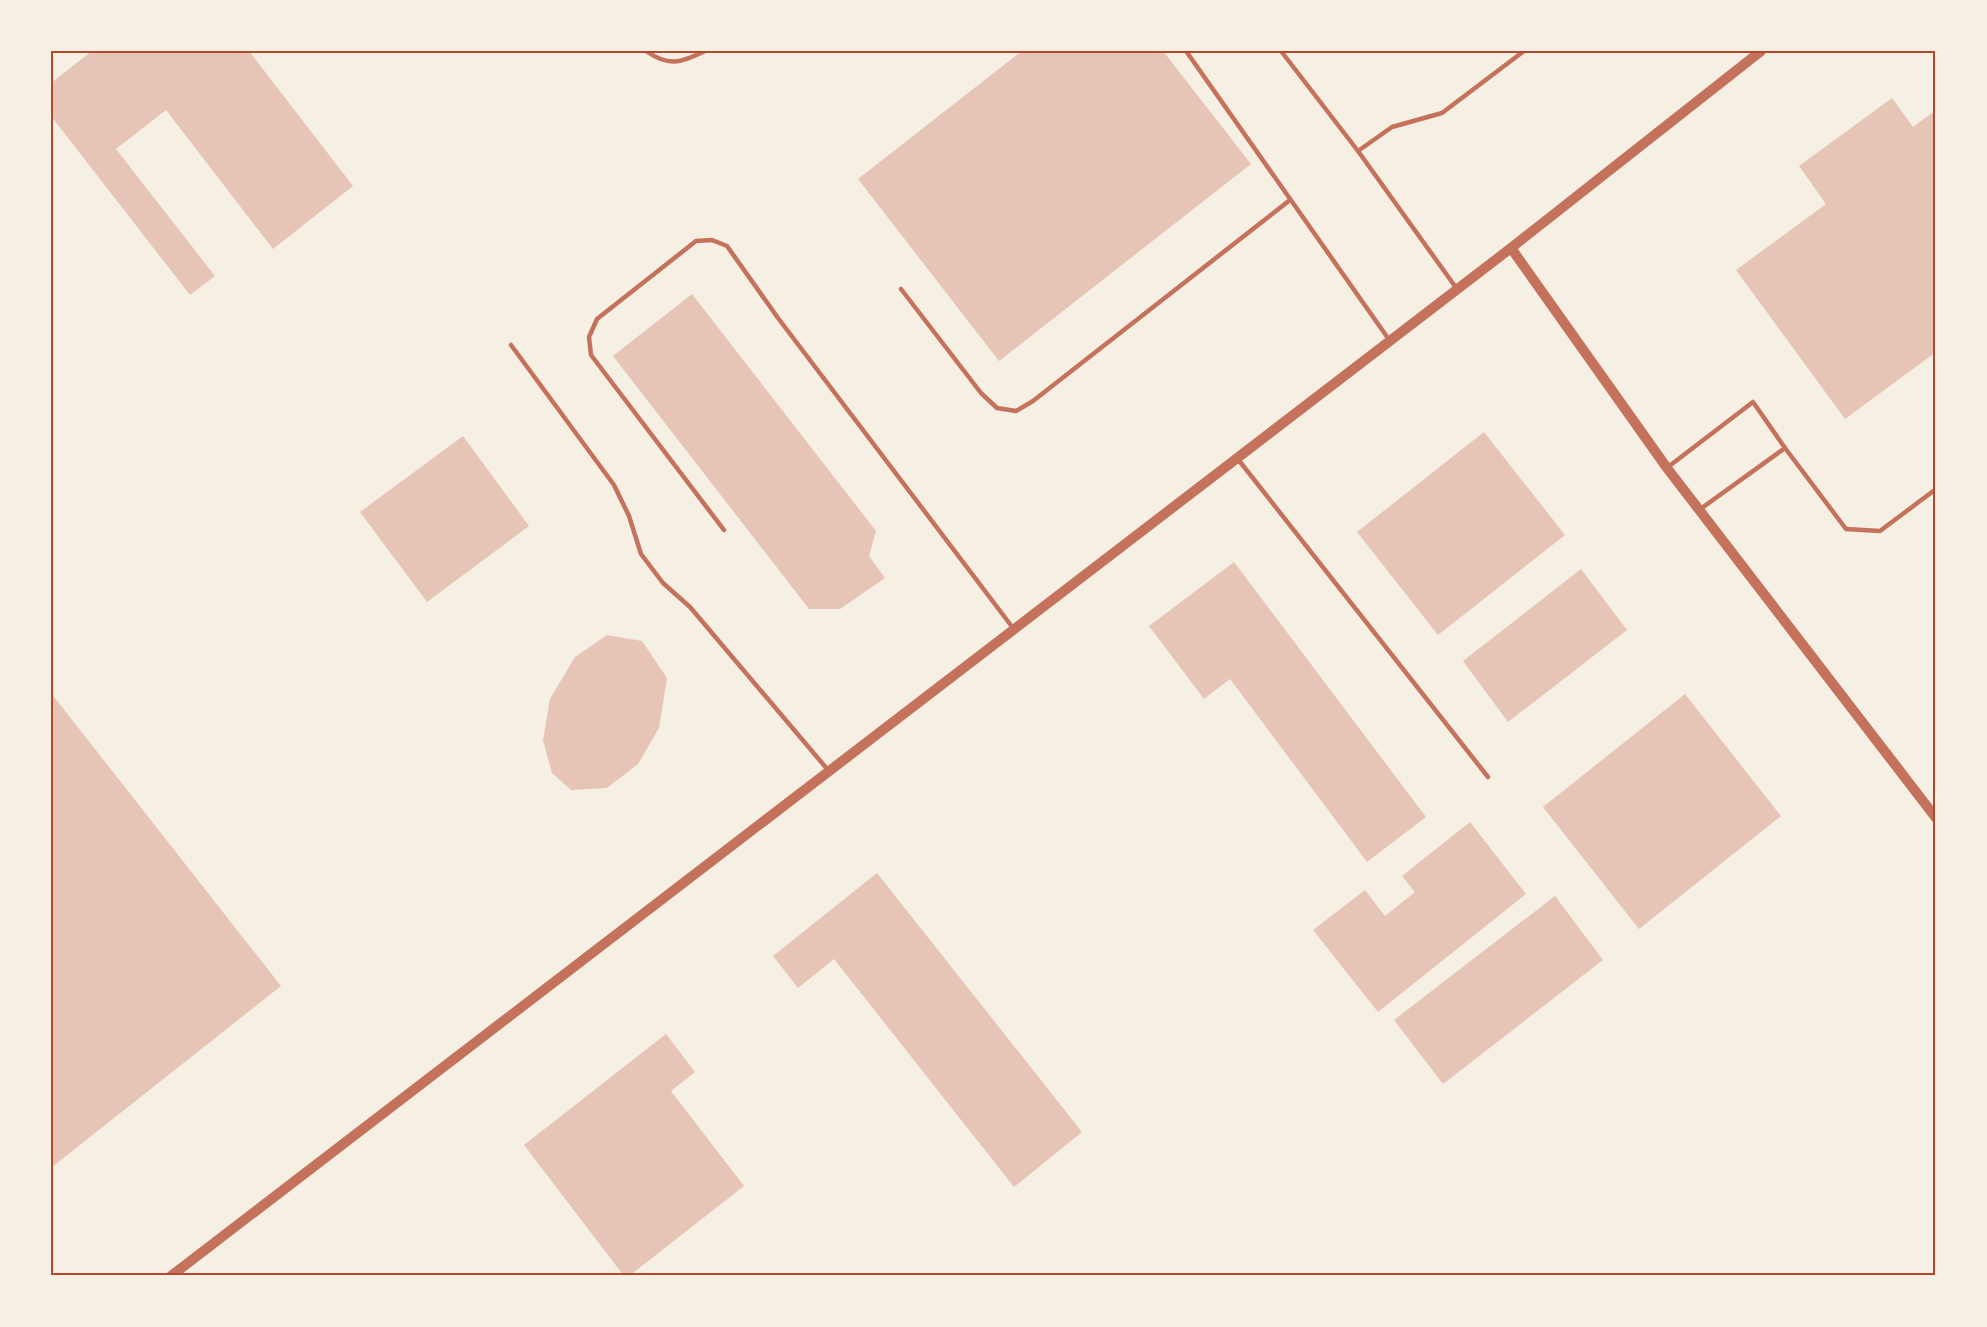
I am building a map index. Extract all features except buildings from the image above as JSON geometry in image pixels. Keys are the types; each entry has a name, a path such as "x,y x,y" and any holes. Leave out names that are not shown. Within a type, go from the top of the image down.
{"street":[{"path":"171,1276 1511,248 1761,51"},
{"path":"1511,248 1667,468 1936,818"}],"lane":[{"path":"646,51 659,60 675,63 705,51"},
{"path":"1186,51 1390,341"},
{"path":"1281,51 1358,151 1457,289"},
{"path":"1358,151 1392,127 1442,113 1524,51"},
{"path":"901,289 981,393 997,408 1016,411 1042,394 1290,200"},
{"path":"724,530 591,355 590,338 597,319 696,241 712,240 727,246 778,318 1014,629"},
{"path":"511,345 614,485 629,516 641,554 657,576 690,607 829,771"},
{"path":"1667,468 1753,402 1846,529 1880,531 1936,489"},
{"path":"1699,510 1785,448"},
{"path":"1237,458 1488,777"}]}
